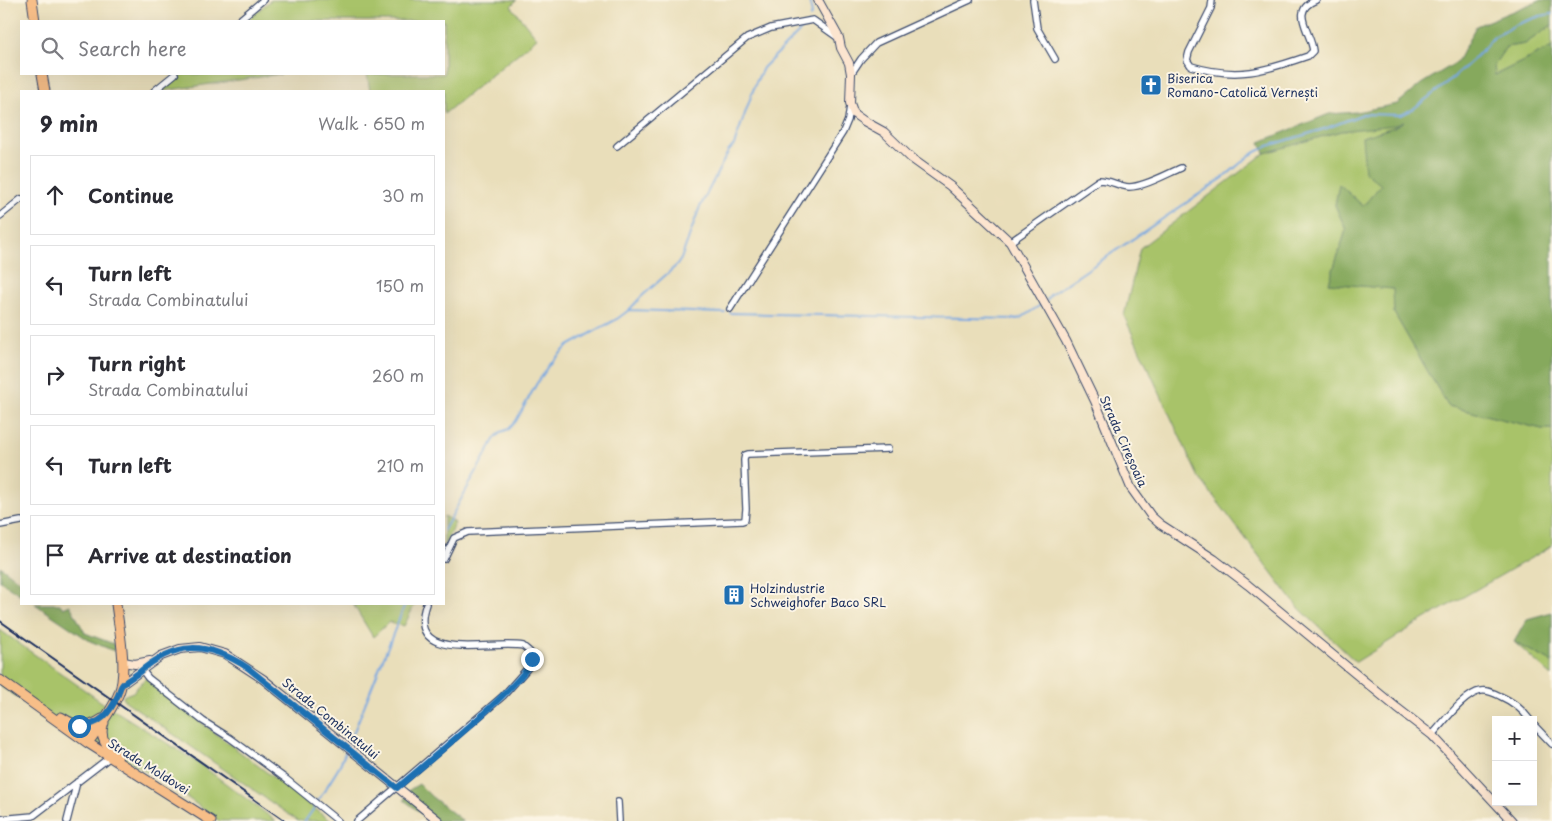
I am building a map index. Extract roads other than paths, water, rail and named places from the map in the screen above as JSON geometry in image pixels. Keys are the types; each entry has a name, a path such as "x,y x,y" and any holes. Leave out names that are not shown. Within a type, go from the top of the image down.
{"main road":[{"path":"32,0 35,20"},
{"path":"42,75 45,90"},
{"name":"Strada Combinatului","path":"88,743 116,699 122,685 123,662 116,605"},
{"path":"1,681 70,723 79,726 89,726 106,716"},
{"name":"Strada Moldovei","path":"1,681 88,743 211,821"},
{"path":"106,716 101,730 109,749 162,789"}],"street":[{"path":"239,20 263,0"},
{"path":"730,309 848,120 852,74 849,63 841,48 839,38 818,0"},
{"path":"852,74 862,58 876,43 970,0"},
{"path":"1033,0 1037,28 1056,59"},
{"path":"1212,0 1211,8 1189,52 1188,60 1191,66 1199,69 1237,74 1258,72 1308,56 1313,51 1302,20 1302,13 1308,3 1316,0"},
{"path":"617,146 747,38 771,28 813,20 839,38"},
{"path":"155,90 174,75"},
{"name":"Strada Cireșoaia","path":"850,104 854,114 864,122 884,132 911,158 950,186 1010,242 1066,341 1095,401 1131,488 1151,516 1248,585 1432,735 1512,821"},
{"path":"1010,242 1099,180 1108,180 1131,187 1160,178 1181,168"},
{"path":"0,216 20,199"},
{"path":"445,557 454,538 468,532 742,521 745,520 746,509 745,455 888,449"},
{"path":"0,525 20,521"},
{"path":"357,821 502,696 532,662 530,652 523,646 447,645 432,640 424,629 423,615 426,605"},
{"name":"Strada Combinatului","path":"122,685 155,660 170,652 193,648 208,648 225,654 263,679 439,821"},
{"path":"123,662 135,664 155,660"},
{"path":"142,670 148,678 188,707 203,721 230,738 338,821"},
{"path":"1432,735 1460,705 1470,696 1480,691 1488,691 1513,702 1527,716"},
{"path":"1537,728 1552,744"},
{"path":"0,819 33,816 110,757"},
{"path":"67,821 77,782"},
{"path":"618,802 619,821"}],"waterway":[{"path":"809,0 812,14 810,17"},
{"path":"1047,300 1050,295 1223,178 1250,155 1268,146 1327,128 1363,114 1401,115 1413,109 1446,84 1475,58 1494,37 1515,25 1540,16 1552,14"},
{"path":"445,528 495,438 501,432 509,429 516,421 537,383 552,362 568,346 617,319 629,310 677,265 681,259 699,209 728,152 734,145 756,82 763,68 807,24"},
{"path":"730,313 1016,319 1021,318 1042,304"},
{"path":"629,310 725,313"},
{"path":"349,744 405,605"},
{"path":"318,801 338,769 346,751"},
{"path":"305,821 315,807"}],"railway":[{"path":"0,621 285,821"}],"place":[{"name":"Biserica Romano-Catolică Vernești","path":"1151,85"},
{"name":"Holzindustrie Schweighofer Baco SRL","path":"734,595"}]}
